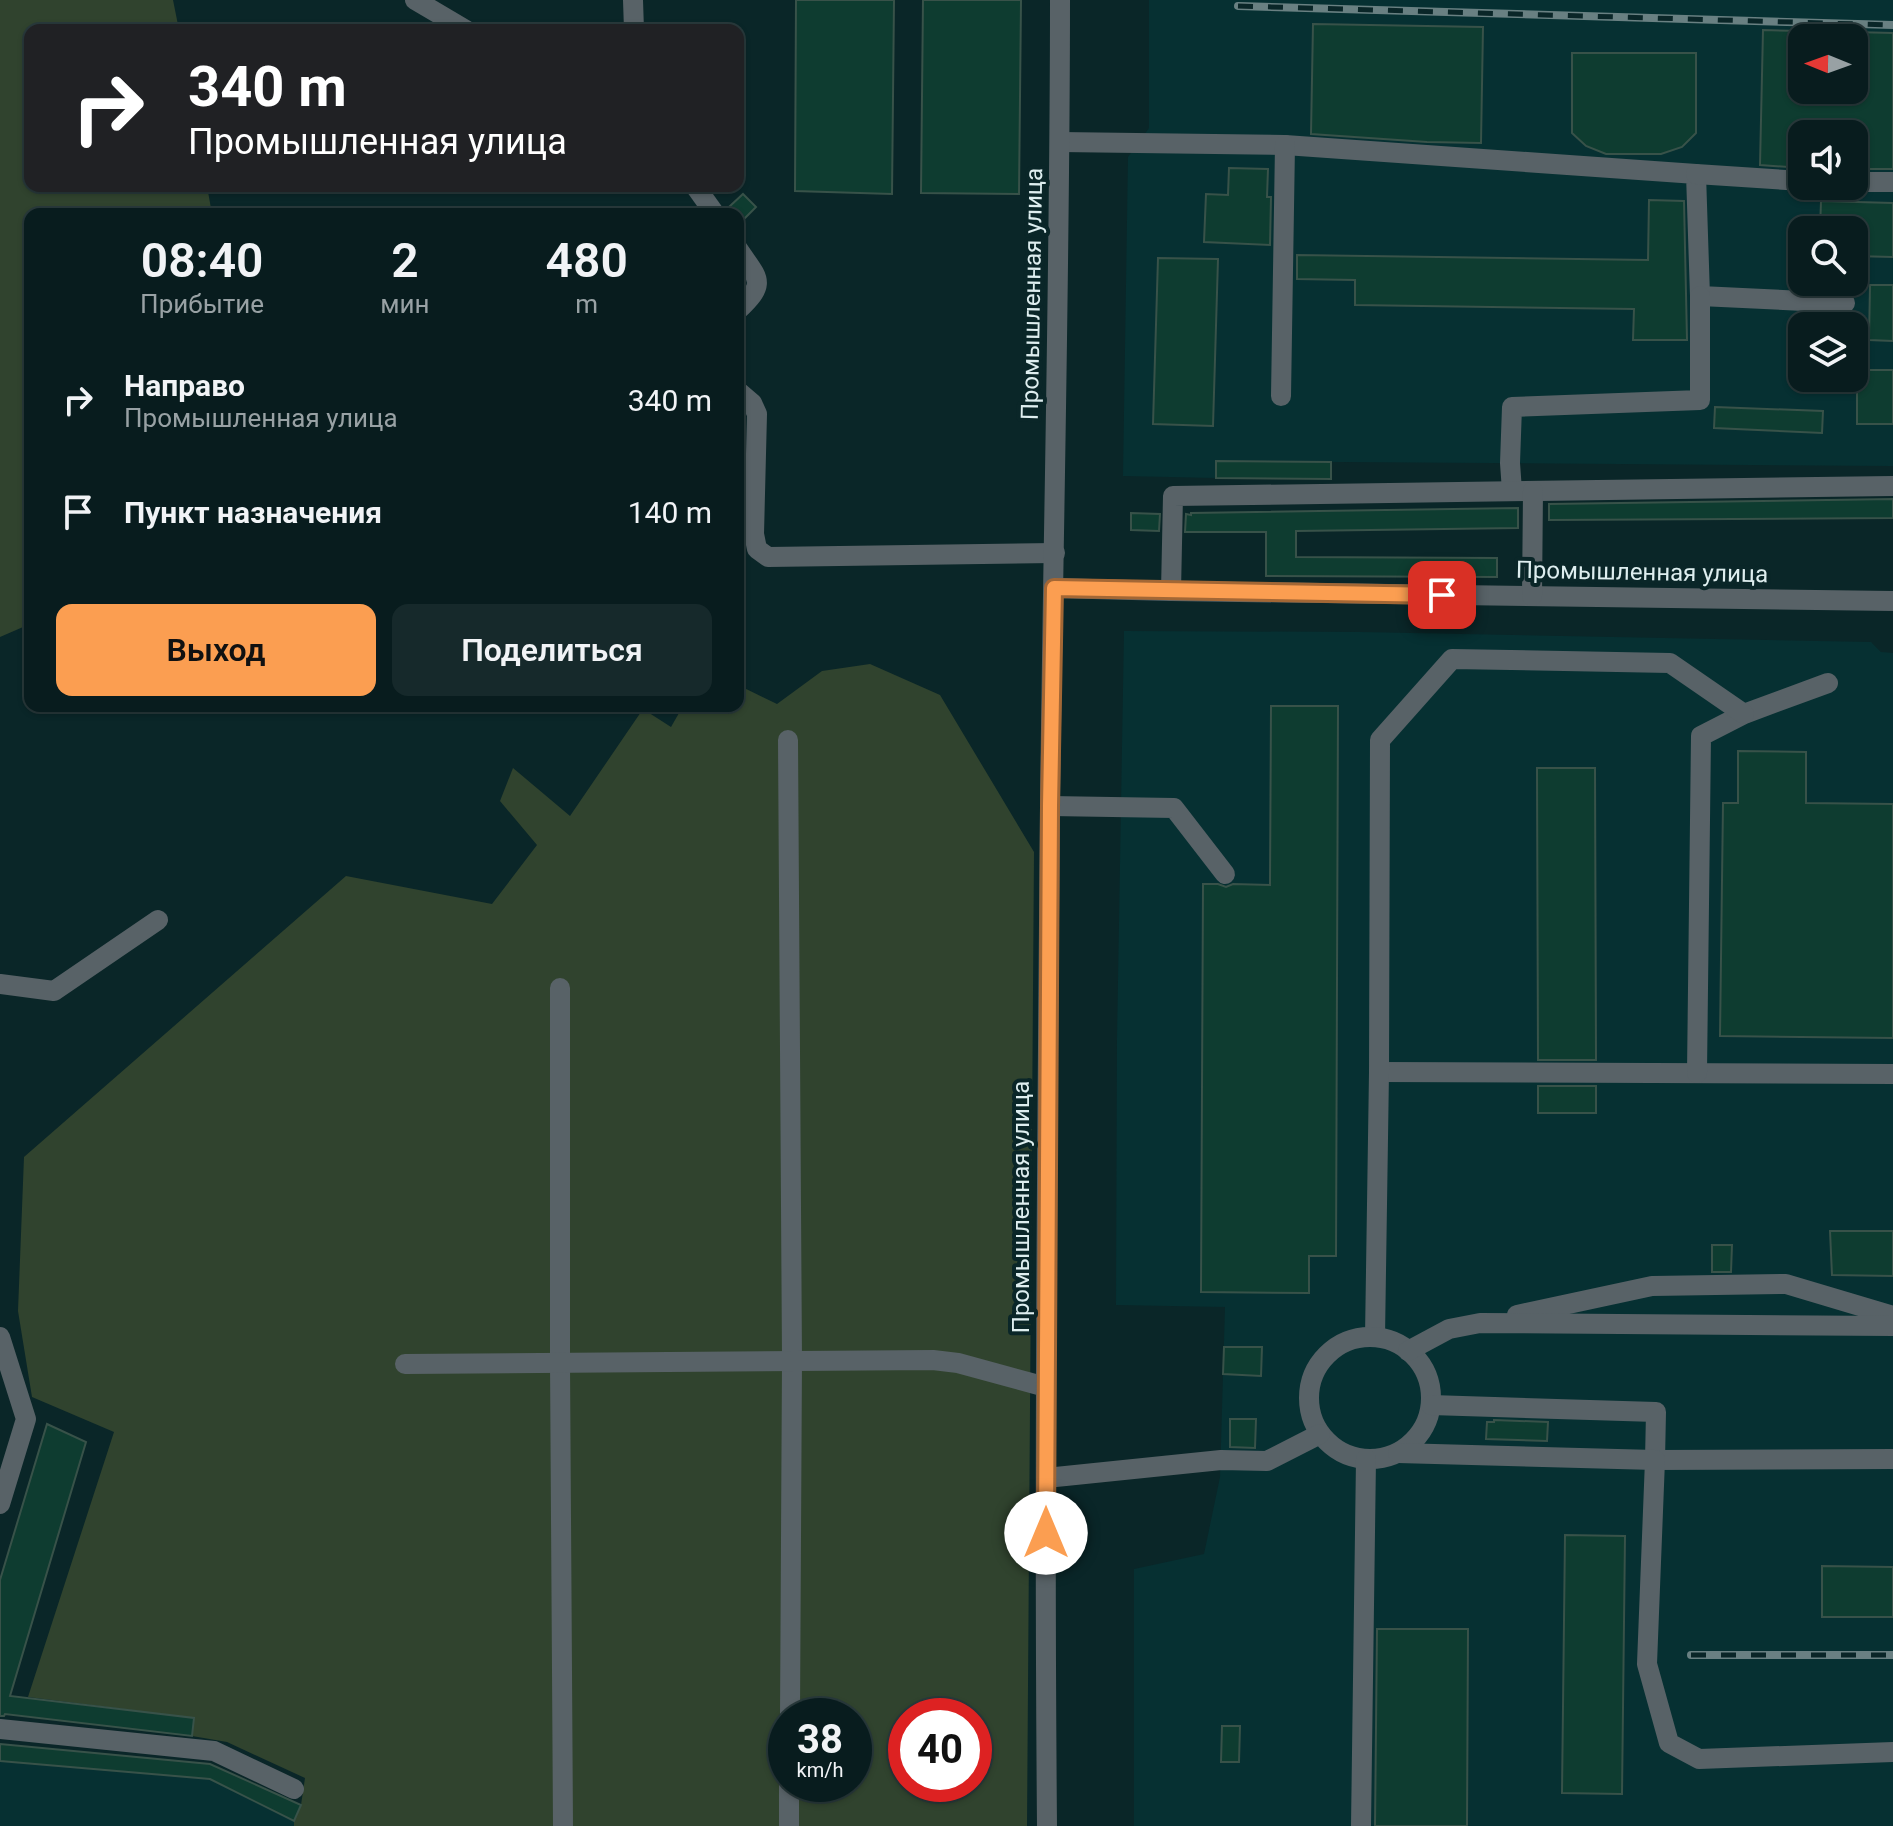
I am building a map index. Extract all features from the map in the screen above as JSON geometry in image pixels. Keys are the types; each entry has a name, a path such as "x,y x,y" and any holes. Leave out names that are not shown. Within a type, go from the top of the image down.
{"street":[{"path":"415,0 456,24"},
{"path":"633,0 634,24"},
{"name":"Промышленная улица","path":"1047,1826 1050,806 1060,0"},
{"path":"1060,142 1285,145 1788,180"},
{"path":"1281,396 1285,145"},
{"path":"1532,596 1522,491 1510,463 1512,407 1700,400 1696,174"},
{"path":"1868,182 1893,182"},
{"path":"744,258 758,284 754,294 744,304"},
{"path":"1700,296 1845,303"},
{"path":"744,396 752,403 757,414 754,534 757,549 768,557 1055,553"},
{"path":"1171,591 1173,496 1893,486"},
{"name":"Промышленная улица","path":"1054,588 1893,601"},
{"path":"1375,1337 1380,740 1452,659 1670,663 1744,714"},
{"path":"1697,1073 1701,736 1744,714 1828,683"},
{"path":"788,740 792,1360 790,1698"},
{"path":"1050,806 1174,808 1225,874"},
{"path":"0,984 54,991 158,920"},
{"path":"560,988 563,1826"},
{"path":"1379,1072 1893,1074"},
{"path":"1408,1351 1449,1329 1652,1286 1786,1284 1893,1316"},
{"path":"1480,1323 1893,1326"},
{"path":"0,1337 26,1419 0,1504"},
{"path":"1363,1338 1387,1339 1408,1351 1424,1369 1431,1393 1425,1425 1414,1441 1398,1453 1382,1459 1352,1457 1329,1444 1314,1424 1309,1401 1317,1368 1324,1359 1341,1344 1363,1338"},
{"path":"405,1364 933,1360 958,1363 1046,1387"},
{"path":"1431,1405 1656,1412 1647,1664 1669,1743 1699,1759 1893,1752"},
{"path":"1046,1478 1221,1460 1267,1461 1320,1434"},
{"path":"1398,1453 1655,1460 1893,1459"},
{"path":"1361,1826 1366,1459"},
{"path":"0,1729 214,1751 294,1789"},
{"path":"789,1802 789,1826"}],"shaded area":[{"path":"1149,0 1893,0 1893,466 1216,461 1216,478 1123,476 1128,157 1149,128"},
{"path":"1124,631 1360,632 1871,642 1881,652 1893,653 1893,1826 1134,1826 1134,1569 1204,1554 1220,1477 1225,1307 1116,1305"},
{"path":"0,1761 210,1779 294,1821 294,1826 0,1826"}],"green space":[{"path":"0,0 173,0 178,24 24,24 24,192 208,192 211,208 24,208 24,627 0,637"},
{"path":"870,664 940,695 1034,852 1027,1826 294,1826 305,1778 227,1742 192,1736 194,1718 28,1697 114,1432 32,1397 18,1311 24,1157 346,876 492,904 537,845 500,801 513,768 570,816 641,712 648,712 671,727 680,712 744,712 744,688 777,704 822,671"}],"building":[{"path":"796,0 894,0 892,194 795,191"},
{"path":"923,0 1021,0 1019,194 921,193"},
{"path":"1313,24 1483,27 1481,143 1311,134"},
{"path":"1763,30 1788,31 1788,104 1868,104 1868,32 1893,33 1893,169 1868,169 1868,120 1788,120 1788,167 1760,165"},
{"path":"1572,53 1696,53 1696,133 1682,147 1661,154 1606,154 1586,146 1572,133"},
{"path":"1229,168 1268,169 1270,245 1204,242 1206,194 1228,195"},
{"path":"743,194 756,207 744,219 744,208 729,207"},
{"path":"1649,200 1684,201 1687,340 1633,340 1634,309 1355,305 1355,280 1297,279 1297,255 1648,260"},
{"path":"1821,201 1893,203 1893,257 1868,256 1868,216 1820,216"},
{"path":"1158,258 1218,259 1213,426 1153,424"},
{"path":"1870,285 1893,285 1893,341 1869,340"},
{"path":"1868,370 1893,370 1893,424 1857,424 1857,392 1868,392"},
{"path":"1715,407 1823,411 1822,433 1714,428"},
{"path":"1216,461 1331,462 1331,479 1216,478"},
{"path":"1893,499 1893,518 1549,520 1549,504"},
{"path":"1518,508 1518,528 1296,531 1296,557 1497,558 1497,577 1266,576 1266,532 1185,532 1186,514 1191,513"},
{"path":"1131,513 1160,514 1159,531 1131,530"},
{"path":"1271,706 1338,706 1336,1256 1309,1256 1309,1293 1201,1292 1203,884 1226,887 1233,884 1270,885"},
{"path":"1738,751 1806,752 1806,803 1893,804 1893,1038 1720,1036 1723,803 1738,803"},
{"path":"1537,768 1595,768 1596,1060 1538,1060"},
{"path":"1538,1086 1596,1086 1596,1113 1538,1113"},
{"path":"1830,1231 1893,1231 1893,1276 1832,1275"},
{"path":"1712,1245 1732,1245 1731,1272 1712,1272"},
{"path":"1224,1347 1262,1347 1261,1376 1223,1374"},
{"path":"1230,1419 1256,1419 1255,1448 1230,1447"},
{"path":"1487,1422 1548,1422 1547,1441 1486,1439"},
{"path":"47,1424 86,1442 10,1696 194,1718 192,1736 5,1714 0,1716 0,1580"},
{"path":"1565,1535 1625,1536 1622,1794 1562,1793"},
{"path":"1822,1566 1893,1567 1893,1617 1822,1617"},
{"path":"1377,1629 1468,1629 1467,1826 1375,1826"},
{"path":"1222,1726 1240,1726 1239,1762 1221,1762"},
{"path":"0,1744 210,1764 301,1805 294,1821 210,1779 0,1761"}],"railway":[{"path":"1238,6 1893,25"},
{"path":"1691,1655 1893,1655"}],"route":[{"path":"1046,1533 1054,588 1442,595"}]}
